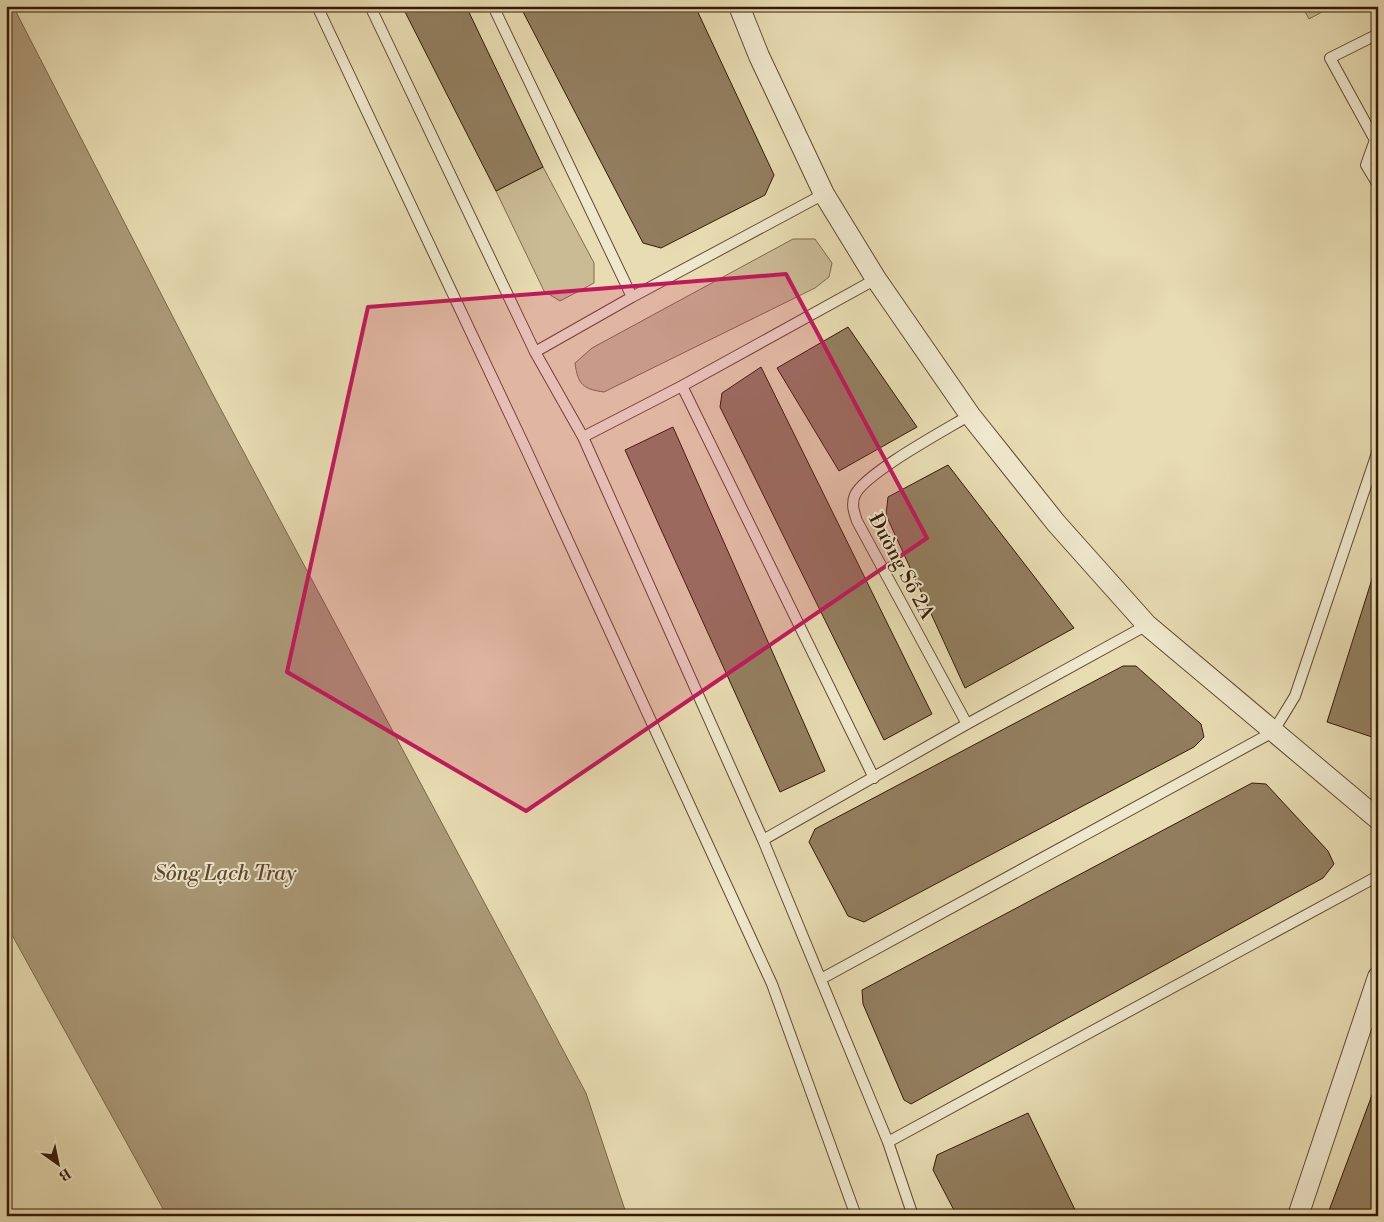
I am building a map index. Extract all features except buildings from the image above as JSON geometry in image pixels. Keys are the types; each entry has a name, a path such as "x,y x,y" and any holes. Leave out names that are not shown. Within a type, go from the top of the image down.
{"street":[{"path":"739,6 758,56 824,194 876,279 970,415 1056,523 1147,625 1378,819"},
{"path":"1298,1216 1378,977"}],"lane":[{"path":"317,6 525,447 772,984 856,1216"},
{"path":"370,6 536,352 583,437 763,840 888,1142 913,1216"},
{"path":"492,6 632,296"},
{"path":"1378,34 1330,58 1375,140 1366,165 1378,185"},
{"path":"536,352 632,296 824,194"},
{"path":"583,437 682,386 876,279"},
{"path":"682,386 874,778"},
{"name":"Đường Số 2A","path":"967,724 857,521 852,508 855,495 862,484 899,458 970,415"},
{"path":"821,978 1273,732 1295,696 1378,450"},
{"path":"763,840 967,724 1147,625"},
{"path":"888,1142 1378,876"}],"highlighted area":[{"path":"786,274 927,538 526,811 287,672 368,307"}],"shaded area":[{"path":"1302,6 1333,6 1309,19"},
{"path":"543,167 594,263 594,283 560,301 544,291 496,191"},
{"path":"793,239 815,239 832,263 829,277 815,288 604,392 586,387 580,381 575,363 592,348"}],"water":[{"name":"Sông Lạch Tray","path":"6,6 13,6 210,389 586,1093 627,1216 167,1216 6,924"}]}
